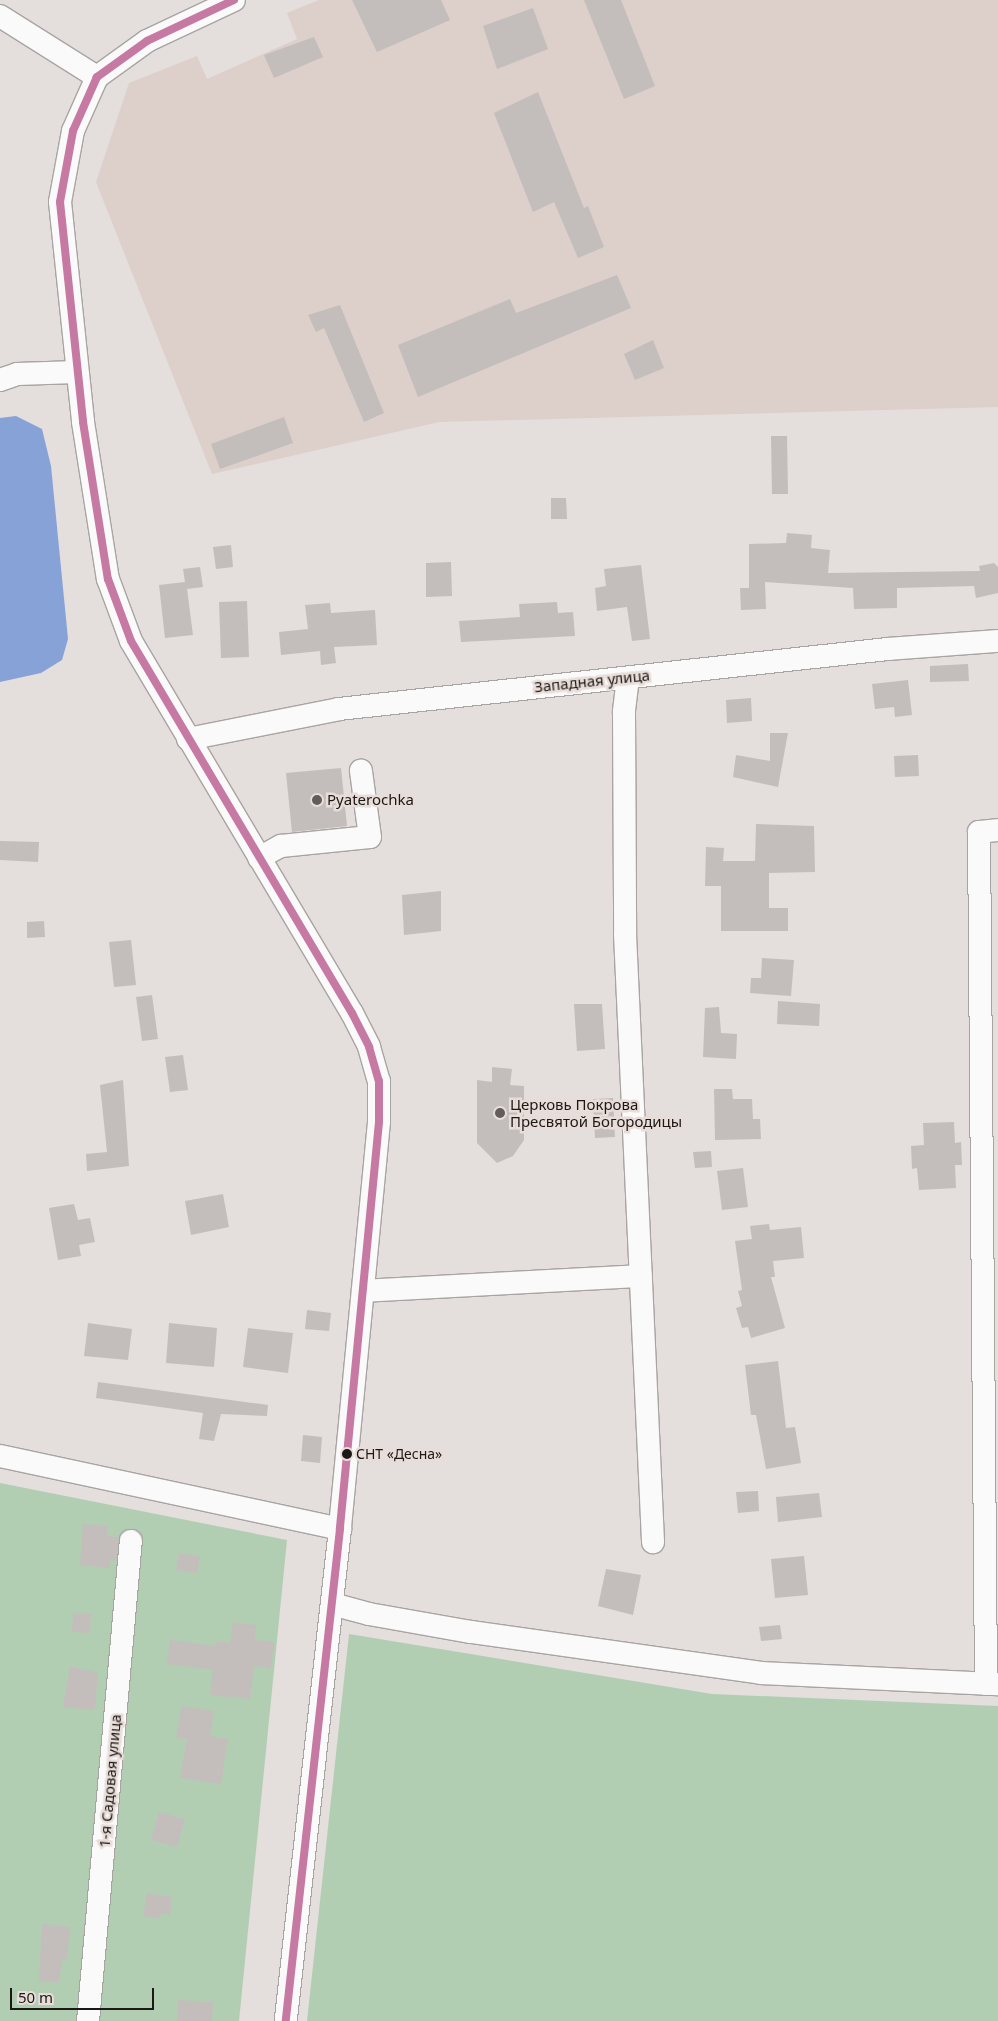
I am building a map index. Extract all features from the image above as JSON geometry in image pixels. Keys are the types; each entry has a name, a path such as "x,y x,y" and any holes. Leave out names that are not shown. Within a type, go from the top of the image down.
{"street":[{"path":"234,0 147,41 97,77 73,131 60,202 77,372 108,579 131,641 352,1013 369,1047 379,1081 379,1122 340,1529 286,2021"},
{"path":"0,16 97,77"},
{"path":"0,380 17,374 77,372"},
{"name":"Западная улица","path":"188,738 339,709 888,649 998,641"},
{"path":"628,678 624,712 625,934 654,1542"},
{"path":"259,858 281,846 370,837 361,771"},
{"path":"332,1604 369,1614 471,1632 761,1674 992,1684 979,832 998,830"},
{"path":"363,1291 641,1276"},
{"path":"0,1456 340,1529"},
{"name":"1-я Садовая улица","path":"88,2021 131,1541"}],"shaded area":[{"path":"319,0 998,0 998,407 439,422 212,474 96,182 129,83 197,56 207,79 297,39 287,13"}],"green space":[{"path":"0,1483 287,1540 239,2021 0,2021"},
{"path":"349,1634 712,1694 998,1706 998,2021 307,2021"}],"water":[{"path":"16,416 42,429 51,466 68,639 62,660 41,673 0,682 0,418"}],"building":[{"path":"352,0 441,0 450,20 377,52"},
{"path":"584,0 621,0 655,86 624,99"},
{"path":"533,8 548,49 497,69 483,26"},
{"path":"314,37 323,57 274,78 264,55"},
{"path":"538,92 584,208 588,206 604,247 578,258 554,202 533,212 494,113"},
{"path":"617,275 631,308 418,397 398,345 510,299 516,313"},
{"path":"340,305 384,413 364,422 324,328 316,332 308,315"},
{"path":"653,340 664,368 635,380 624,354"},
{"path":"284,417 293,443 220,469 211,444"},
{"path":"771,436 787,436 788,494 772,494"},
{"path":"551,498 566,498 567,519 551,519"},
{"path":"787,533 812,535 811,548 830,550 828,573 980,571 979,566 994,563 998,567 998,593 976,598 974,586 897,588 897,608 854,609 853,588 765,582 766,609 741,610 740,588 749,588 749,544 786,543"},
{"path":"231,545 233,567 216,569 213,547"},
{"path":"451,562 452,596 426,597 426,563"},
{"path":"641,565 650,639 632,641 627,607 597,611 595,588 606,586 604,569"},
{"path":"200,567 203,587 187,589 193,635 165,638 159,585 185,582 183,569"},
{"path":"247,601 249,657 221,658 219,602"},
{"path":"557,602 558,613 573,612 575,636 461,642 459,621 520,617 519,604"},
{"path":"330,603 331,613 375,610 377,645 334,647 336,663 321,665 320,651 281,655 279,632 308,629 305,605"},
{"path":"968,664 969,681 930,682 930,666"},
{"path":"908,680 912,715 895,717 894,707 875,709 872,684"},
{"path":"751,698 752,721 727,723 726,700"},
{"path":"770,733 788,733 778,787 733,777 736,755 770,761"},
{"path":"918,755 919,776 895,777 894,756"},
{"name":"Pyaterochka","path":"341,768 347,826 292,832 286,773"},
{"path":"756,824 814,826 815,872 769,873 769,908 788,908 788,931 721,931 721,886 705,886 706,847 724,848 723,861 755,861"},
{"path":"0,841 39,842 38,862 0,860"},
{"path":"441,891 441,931 404,935 402,895"},
{"path":"44,921 45,937 27,938 27,922"},
{"path":"131,940 136,985 114,987 109,942"},
{"path":"762,958 794,960 791,996 750,993 751,978 761,978"},
{"path":"152,995 158,1039 142,1041 136,997"},
{"path":"778,1001 820,1004 819,1026 777,1024"},
{"path":"574,1004 602,1004 605,1049 577,1051"},
{"path":"719,1007 721,1033 737,1034 736,1059 703,1057 705,1008"},
{"path":"183,1055 188,1090 170,1092 165,1057"},
{"name":"Церковь Покрова Пресвятой Богородицы","path":"492,1067 512,1069 510,1085 524,1086 524,1140 513,1156 497,1163 477,1143 477,1080 492,1082"},
{"path":"123,1080 129,1166 87,1171 86,1154 107,1152 100,1085"},
{"path":"714,1089 732,1089 733,1099 752,1099 753,1119 760,1119 761,1139 715,1140"},
{"path":"613,1098 615,1137 595,1138 593,1099"},
{"path":"954,1122 955,1143 961,1142 962,1165 955,1165 956,1188 919,1190 917,1168 912,1169 911,1146 924,1145 923,1123"},
{"path":"711,1151 712,1167 695,1168 693,1152"},
{"path":"743,1168 748,1207 722,1210 717,1171"},
{"path":"223,1194 229,1227 191,1235 185,1201"},
{"path":"74,1204 78,1220 90,1218 95,1242 79,1245 81,1256 58,1260 49,1208"},
{"path":"769,1224 770,1230 801,1227 804,1258 773,1261 775,1277 771,1277 785,1328 751,1338 748,1327 742,1328 736,1308 742,1306 738,1291 742,1290 735,1241 752,1239 750,1226"},
{"path":"307,1310 331,1313 329,1331 305,1329"},
{"path":"88,1323 132,1329 128,1360 84,1356"},
{"path":"169,1323 217,1328 214,1367 166,1363"},
{"path":"248,1328 293,1333 288,1373 243,1367"},
{"path":"778,1361 786,1428 795,1427 801,1463 766,1469 756,1415 751,1415 745,1365"},
{"path":"98,1382 268,1405 267,1416 221,1414 214,1441 199,1439 203,1413 96,1398"},
{"path":"303,1435 322,1437 320,1463 301,1461"},
{"path":"758,1491 759,1511 738,1513 736,1492"},
{"path":"819,1493 822,1517 778,1522 776,1497"},
{"path":"83,1524 108,1526 107,1536 119,1537 116,1561 110,1560 109,1568 80,1565"},
{"path":"179,1553 200,1557 197,1573 176,1570"},
{"path":"804,1556 808,1595 775,1598 771,1559"},
{"path":"606,1569 641,1575 633,1615 598,1606"},
{"path":"73,1613 91,1614 90,1633 72,1632"},
{"path":"233,1622 256,1625 255,1640 274,1642 271,1668 254,1666 250,1699 210,1695 213,1670 167,1664 170,1640 216,1646 216,1641 230,1643"},
{"path":"780,1625 782,1639 761,1641 759,1627"},
{"path":"70,1666 98,1673 95,1710 63,1707"},
{"path":"182,1706 214,1711 210,1736 228,1739 221,1784 180,1778 187,1739 176,1738"},
{"path":"159,1812 185,1819 177,1847 151,1840"},
{"path":"147,1893 172,1897 170,1915 161,1913 160,1919 143,1916"},
{"path":"42,1924 70,1927 67,1960 62,1959 59,1983 39,1981"},
{"path":"178,2000 213,2002 212,2021 177,2021"}],"transit line":[{"path":"234,0 147,41 97,77 73,131 60,202 83,422 108,579 131,641 352,1013 369,1047 379,1081 379,1122 340,1529 286,2021"}],"place":[{"name":"Pyaterochka","path":"317,800"},
{"name":"Церковь Покрова Пресвятой Богородицы","path":"500,1113"},
{"name":"СНТ «Десна»","path":"347,1454"}]}
